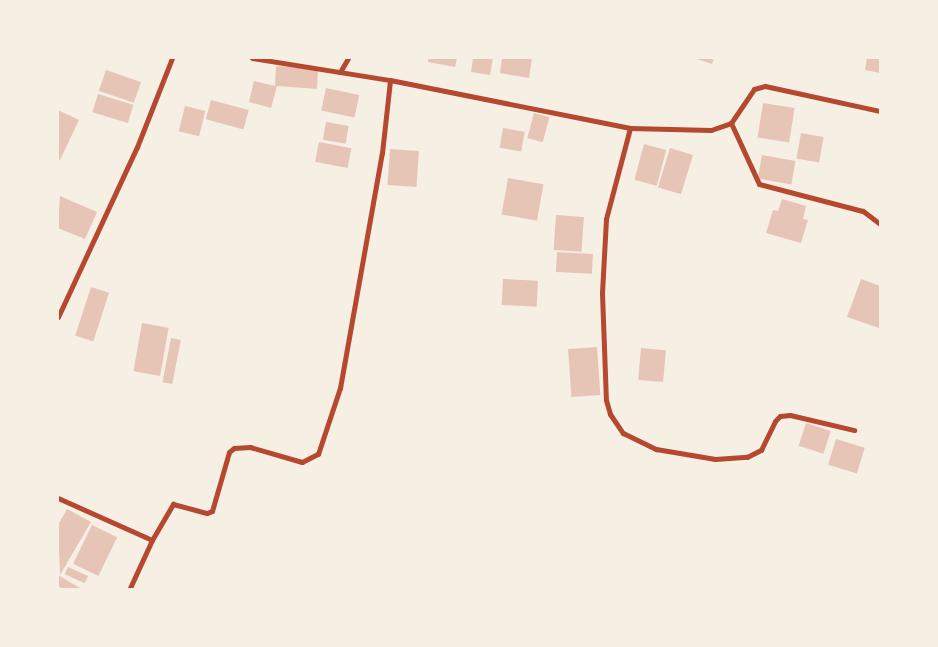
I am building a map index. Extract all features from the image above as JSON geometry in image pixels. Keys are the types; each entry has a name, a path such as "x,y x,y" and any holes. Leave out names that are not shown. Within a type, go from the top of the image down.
{"street":[{"path":"58,317 137,147 172,58"},
{"path":"252,58 390,80 630,128 711,130 732,124 754,88 765,86 880,111"},
{"path":"340,72 348,58"},
{"path":"129,590 152,540 173,504 203,513 212,511 229,452 234,448 250,448 302,462 318,454 340,388 382,153 390,80"},
{"path":"732,124 760,184 863,211 880,224"},
{"path":"630,128 606,219 602,293 606,400 610,414 623,433 656,449 715,460 747,457 761,450 780,416 854,430"},
{"path":"58,498 152,540"}],"building":[{"path":"428,58 457,58 455,67 428,62"},
{"path":"473,58 493,58 490,75 471,72"},
{"path":"502,58 532,58 529,78 500,73"},
{"path":"694,58 714,58 712,64"},
{"path":"867,58 880,59 880,73 865,70"},
{"path":"276,66 318,69 317,89 277,86 271,108 249,102 254,81 275,86"},
{"path":"106,70 141,82 134,103 99,91"},
{"path":"326,88 359,95 354,118 321,110"},
{"path":"98,94 133,105 128,123 92,112"},
{"path":"211,100 249,110 243,129 206,119"},
{"path":"763,103 795,108 789,143 758,138"},
{"path":"185,106 205,111 199,136 179,131"},
{"path":"58,110 79,120 60,160 58,159"},
{"path":"534,113 549,117 543,142 527,138"},
{"path":"326,122 349,126 346,144 323,140"},
{"path":"503,128 525,132 521,152 500,148"},
{"path":"801,133 824,137 819,163 796,159"},
{"path":"319,142 351,148 348,168 315,162"},
{"path":"644,144 666,150 657,186 634,180"},
{"path":"670,148 693,155 681,194 658,187"},
{"path":"390,149 419,151 416,187 387,185"},
{"path":"762,155 795,161 791,185 758,179"},
{"path":"508,178 543,184 537,221 502,214"},
{"path":"60,196 97,212 85,239 58,228"},
{"path":"782,199 806,206 803,219 808,220 801,243 766,233 773,210 778,211"},
{"path":"556,215 584,217 581,252 554,250"},
{"path":"557,252 593,254 592,274 556,272"},
{"path":"503,279 538,281 537,307 502,305"},
{"path":"861,279 880,286 879,328 847,317"},
{"path":"91,287 109,293 93,341 75,336"},
{"path":"142,323 169,328 160,376 133,371"},
{"path":"171,338 181,340 172,384 162,382"},
{"path":"597,347 600,395 571,397 568,349"},
{"path":"641,348 666,350 663,382 638,380"},
{"path":"806,423 831,431 823,454 799,446"},
{"path":"836,439 865,448 857,474 828,465"},
{"path":"67,509 91,522 60,575 58,525"},
{"path":"92,525 117,537 98,576 73,564"},
{"path":"68,567 88,576 85,583 65,574"},
{"path":"58,575 80,588 79,590 64,590 58,586"}]}
